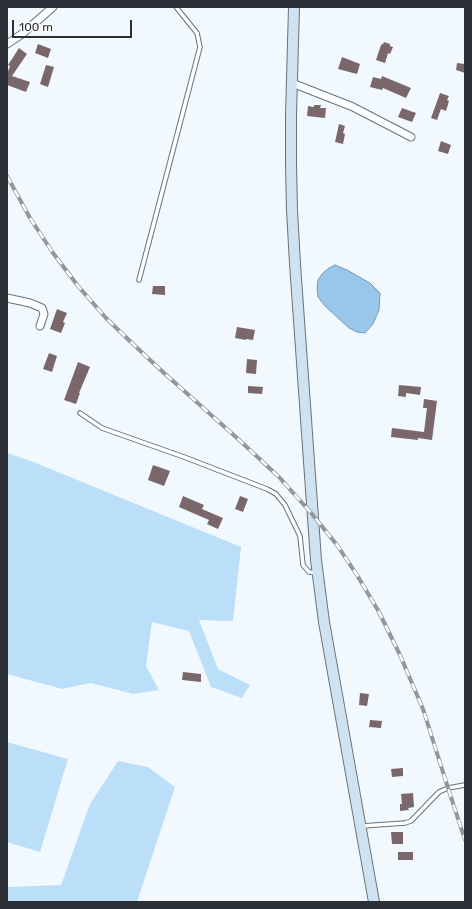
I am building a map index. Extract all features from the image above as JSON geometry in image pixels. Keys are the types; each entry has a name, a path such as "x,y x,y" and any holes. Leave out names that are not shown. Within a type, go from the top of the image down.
{"street":[{"path":"7,44 22,34 53,7"},
{"path":"294,7 291,165 295,264 313,522 327,637 374,902"},
{"path":"292,83 352,107 411,137"},
{"path":"7,298 30,303 42,308 44,314 40,326"}],"lane":[{"path":"139,280 200,47 197,33 176,7"},
{"path":"80,413 102,428 184,457 267,489 276,494 285,505 300,536 303,565 309,572 318,573"},
{"path":"360,826 404,823 411,821 439,792 448,788 465,785"}],"shaded area":[{"path":"335,265 370,283 380,293 379,310 373,324 365,333 357,332 349,328 325,306 318,297 318,280 322,274"},
{"path":"7,453 31,461 241,547 233,621 199,620 218,669 250,685 242,698 211,687 189,631 152,622 146,666 159,690 133,694 91,683 62,689 7,674"},
{"path":"7,742 68,759 40,852 7,842"},
{"path":"118,761 148,767 175,787 137,902 7,902 7,887 61,885 90,804"}],"building":[{"path":"384,42 393,47 390,54 388,53 385,63 376,60 381,45"},
{"path":"38,44 51,49 48,58 35,53"},
{"path":"19,48 27,54 12,76 30,82 26,92 7,85 7,74 10,66 8,65"},
{"path":"342,57 360,64 357,74 338,69"},
{"path":"457,63 465,64 465,73 456,70"},
{"path":"46,65 54,67 48,87 40,84"},
{"path":"382,76 411,88 406,98 383,88 382,90 370,87 373,77 381,79"},
{"path":"440,93 449,96 447,100 449,101 446,111 441,109 437,120 431,118"},
{"path":"314,105 321,105 320,108 326,108 325,118 307,116 308,106 314,107"},
{"path":"402,108 416,113 412,122 398,117"},
{"path":"339,124 345,126 343,133 345,134 343,144 335,142"},
{"path":"441,141 451,145 448,154 438,151"},
{"path":"153,286 165,286 165,295 152,294"},
{"path":"57,309 67,313 63,322 65,323 61,333 50,329"},
{"path":"237,327 255,330 253,340 235,338"},
{"path":"49,353 57,356 52,372 43,369"},
{"path":"247,359 257,360 256,374 246,373"},
{"path":"78,362 90,367 76,404 64,400"},
{"path":"399,385 421,387 420,395 406,393 406,397 398,396"},
{"path":"248,386 263,387 262,394 248,393"},
{"path":"424,399 437,401 432,440 391,437 392,428 424,432 427,408 423,408"},
{"path":"153,465 170,471 164,486 148,480"},
{"path":"183,496 204,505 202,509 223,518 218,529 207,524 209,520 179,507"},
{"path":"240,496 248,499 243,512 235,509"},
{"path":"183,672 201,674 201,682 182,680"},
{"path":"360,693 369,694 367,706 359,705"},
{"path":"370,720 382,721 381,728 369,727"},
{"path":"403,768 403,776 392,777 391,769"},
{"path":"413,793 414,807 408,808 409,810 400,811 400,804 402,804 401,794"},
{"path":"391,832 403,832 403,844 392,844"},
{"path":"398,852 413,852 413,860 398,860"}],"railway":[{"path":"7,176 30,218 53,253 78,286 106,318 164,373 279,477 337,545 379,612 400,655 423,709 465,840"}]}
